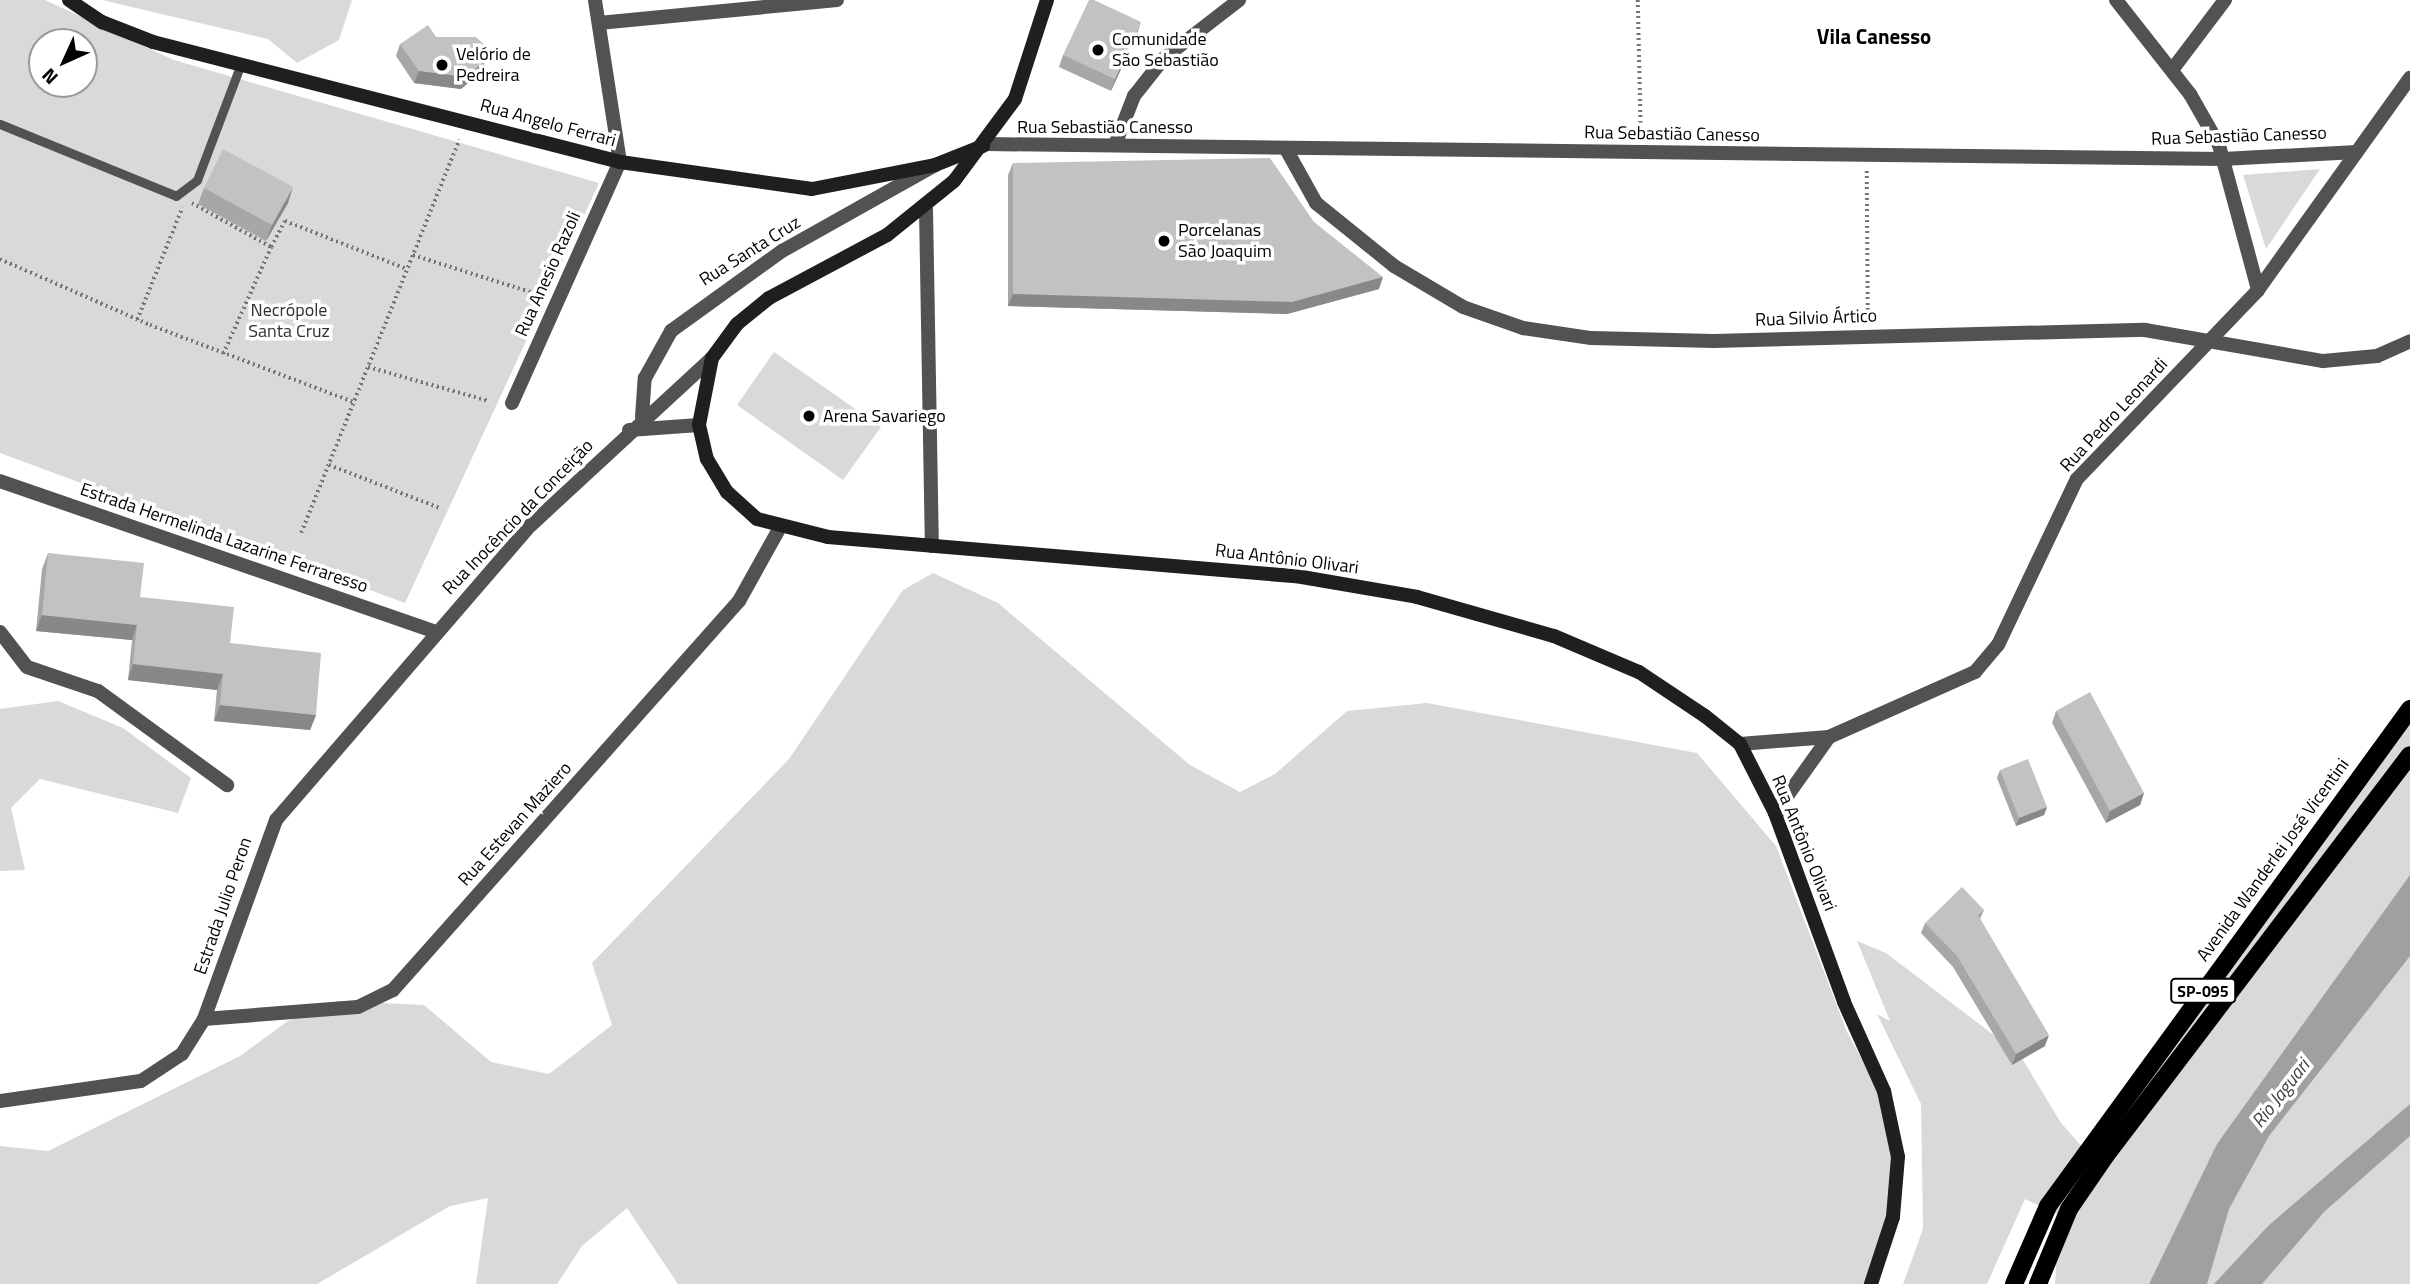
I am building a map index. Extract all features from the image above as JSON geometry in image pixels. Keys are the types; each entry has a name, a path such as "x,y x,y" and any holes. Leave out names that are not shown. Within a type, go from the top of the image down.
{"main road":[{"name":"Avenida Wanderlei José Vicentini","path":"2014,1284 2048,1206 2410,709"},
{"name":"SP-095","path":"2038,1284 2069,1209 2106,1155 2410,755"}],"street":[{"name":"Rua Angelo Ferrari","path":"69,0 102,22 240,66 466,120 620,162 812,189 935,165 987,144"},
{"path":"595,0 620,162"},
{"path":"599,23 836,0"},
{"name":"Rua Antônio Olivari","path":"1047,0 1031,63 987,144 926,209 769,298 737,324 712,359 699,425 707,459 727,492 779,528 932,546 1296,576 1417,597 1554,636 1639,672 1740,744 1775,813 1844,1002 1884,1091 1898,1157 1893,1217 1871,1284"},
{"path":"1115,145 1134,96 1164,58 1239,0"},
{"path":"2116,0 2172,71 2223,159 2258,290"},
{"path":"2172,71 2225,0"},
{"name":"Rua Pedro Leonardi","path":"1740,744 1829,737 1975,672 1998,645 2077,479 2258,290 2410,78"},
{"name":"Rua Sebastião Canesso","path":"987,144 2223,159 2357,152"},
{"name":"Rua Silvio Ártico","path":"1286,149 1316,203 1384,259 1463,307 1522,328 1605,339 2145,330 2323,361 2377,356 2410,341"},
{"name":"Rua Anesio Razoli","path":"512,403 620,162"},
{"name":"Rua Santa Cruz","path":"642,417 645,378 671,331 782,251 935,165"},
{"path":"926,209 932,546"},
{"name":"Rua Inocêncio da Conceição","path":"436,632 531,525 642,417 712,359"},
{"path":"629,430 699,425"},
{"name":"Estrada Hermelinda Lazarine Ferraresso","path":"0,481 436,632"},
{"name":"Rua Estevan Maziero","path":"204,1019 358,1007 393,990 739,601 779,528"},
{"path":"0,632 27,667 98,691 227,785"},
{"name":"Estrada Julio Peron","path":"0,1101 141,1081 182,1054 204,1019 276,820 436,632"},
{"path":"1775,813 1829,737"}],"lane":[{"path":"0,124 176,196 197,180 240,66"}],"path":[{"path":"1638,0 1641,153"},
{"path":"301,534 466,120"},
{"path":"1867,155 1869,336"},
{"path":"137,320 187,201 271,247"},
{"path":"223,354 285,221 407,269"},
{"path":"413,255 537,294"},
{"path":"0,260 137,320 354,402"},
{"path":"368,367 489,401"},
{"path":"329,465 440,508"}],"green space":[{"name":"Necrópole Santa Cruz","path":"0,0 45,0 174,60 599,183 405,603 0,453"},
{"path":"102,0 352,0 339,40 297,63 268,39"},
{"path":"2320,169 2266,249 2243,175"},
{"name":"Arena Savariego","path":"774,352 881,427 843,480 737,405"},
{"path":"933,573 998,603 1190,765 1240,792 1275,774 1347,711 1427,703 1697,753 1776,846 1847,1032 1878,1089 1898,1192 1872,1284 678,1284 627,1208 582,1246 557,1284 476,1284 488,1198 450,1206 317,1284 0,1284 0,1146 48,1151 240,1056 288,1021 338,1001 424,1005 491,1062 549,1074 612,1025 592,963 789,759 903,590"},
{"path":"58,701 123,728 191,778 178,813 40,779 11,808 25,870 0,871 0,709"},
{"path":"2410,720 2410,1284 2055,1284 2059,1215 2025,1199 1987,1284 1903,1284 1923,1229 1921,1104 1877,1014 1890,1021 1857,941 1886,953 2020,1055 2061,1123 2093,1159"}],"water":[{"name":"Rio Jaguari","path":"2410,875 2410,956 2269,1136 2229,1209 2207,1284 2149,1284 2217,1144"},
{"path":"2410,1104 2410,1136 2324,1212 2262,1284 2214,1284 2268,1226"}],"building":[{"name":"Comunidade São Sebastião","path":"1089,0 1141,22 1115,79 1063,55"},
{"name":"Velório de Pedreira","path":"428,25 436,37 476,37 487,47 486,60 466,77 419,71 400,44"},
{"path":"223,149 293,187 272,225 204,188"},
{"name":"Porcelanas São Joaquim","path":"1270,158 1314,222 1383,277 1292,302 1013,294 1013,163"},
{"path":"48,553 144,563 140,597 234,607 230,643 321,653 316,715 220,705 223,674 133,664 137,625 42,615"},
{"path":"2090,692 2144,793 2110,811 2056,711"},
{"path":"2028,759 2047,807 2019,818 2000,770"},
{"path":"1962,887 1984,910 1978,915 2049,1035 2016,1054 1957,956 1925,923"}],"place":[{"name":"Comunidade São Sebastião","path":"1098,50"},
{"name":"Velório de Pedreira","path":"442,65"},
{"name":"Porcelanas São Joaquim","path":"1164,241"},
{"name":"Arena Savariego","path":"809,416"}],"district":[{"name":"Vila Canesso","path":"1874,36"}]}
